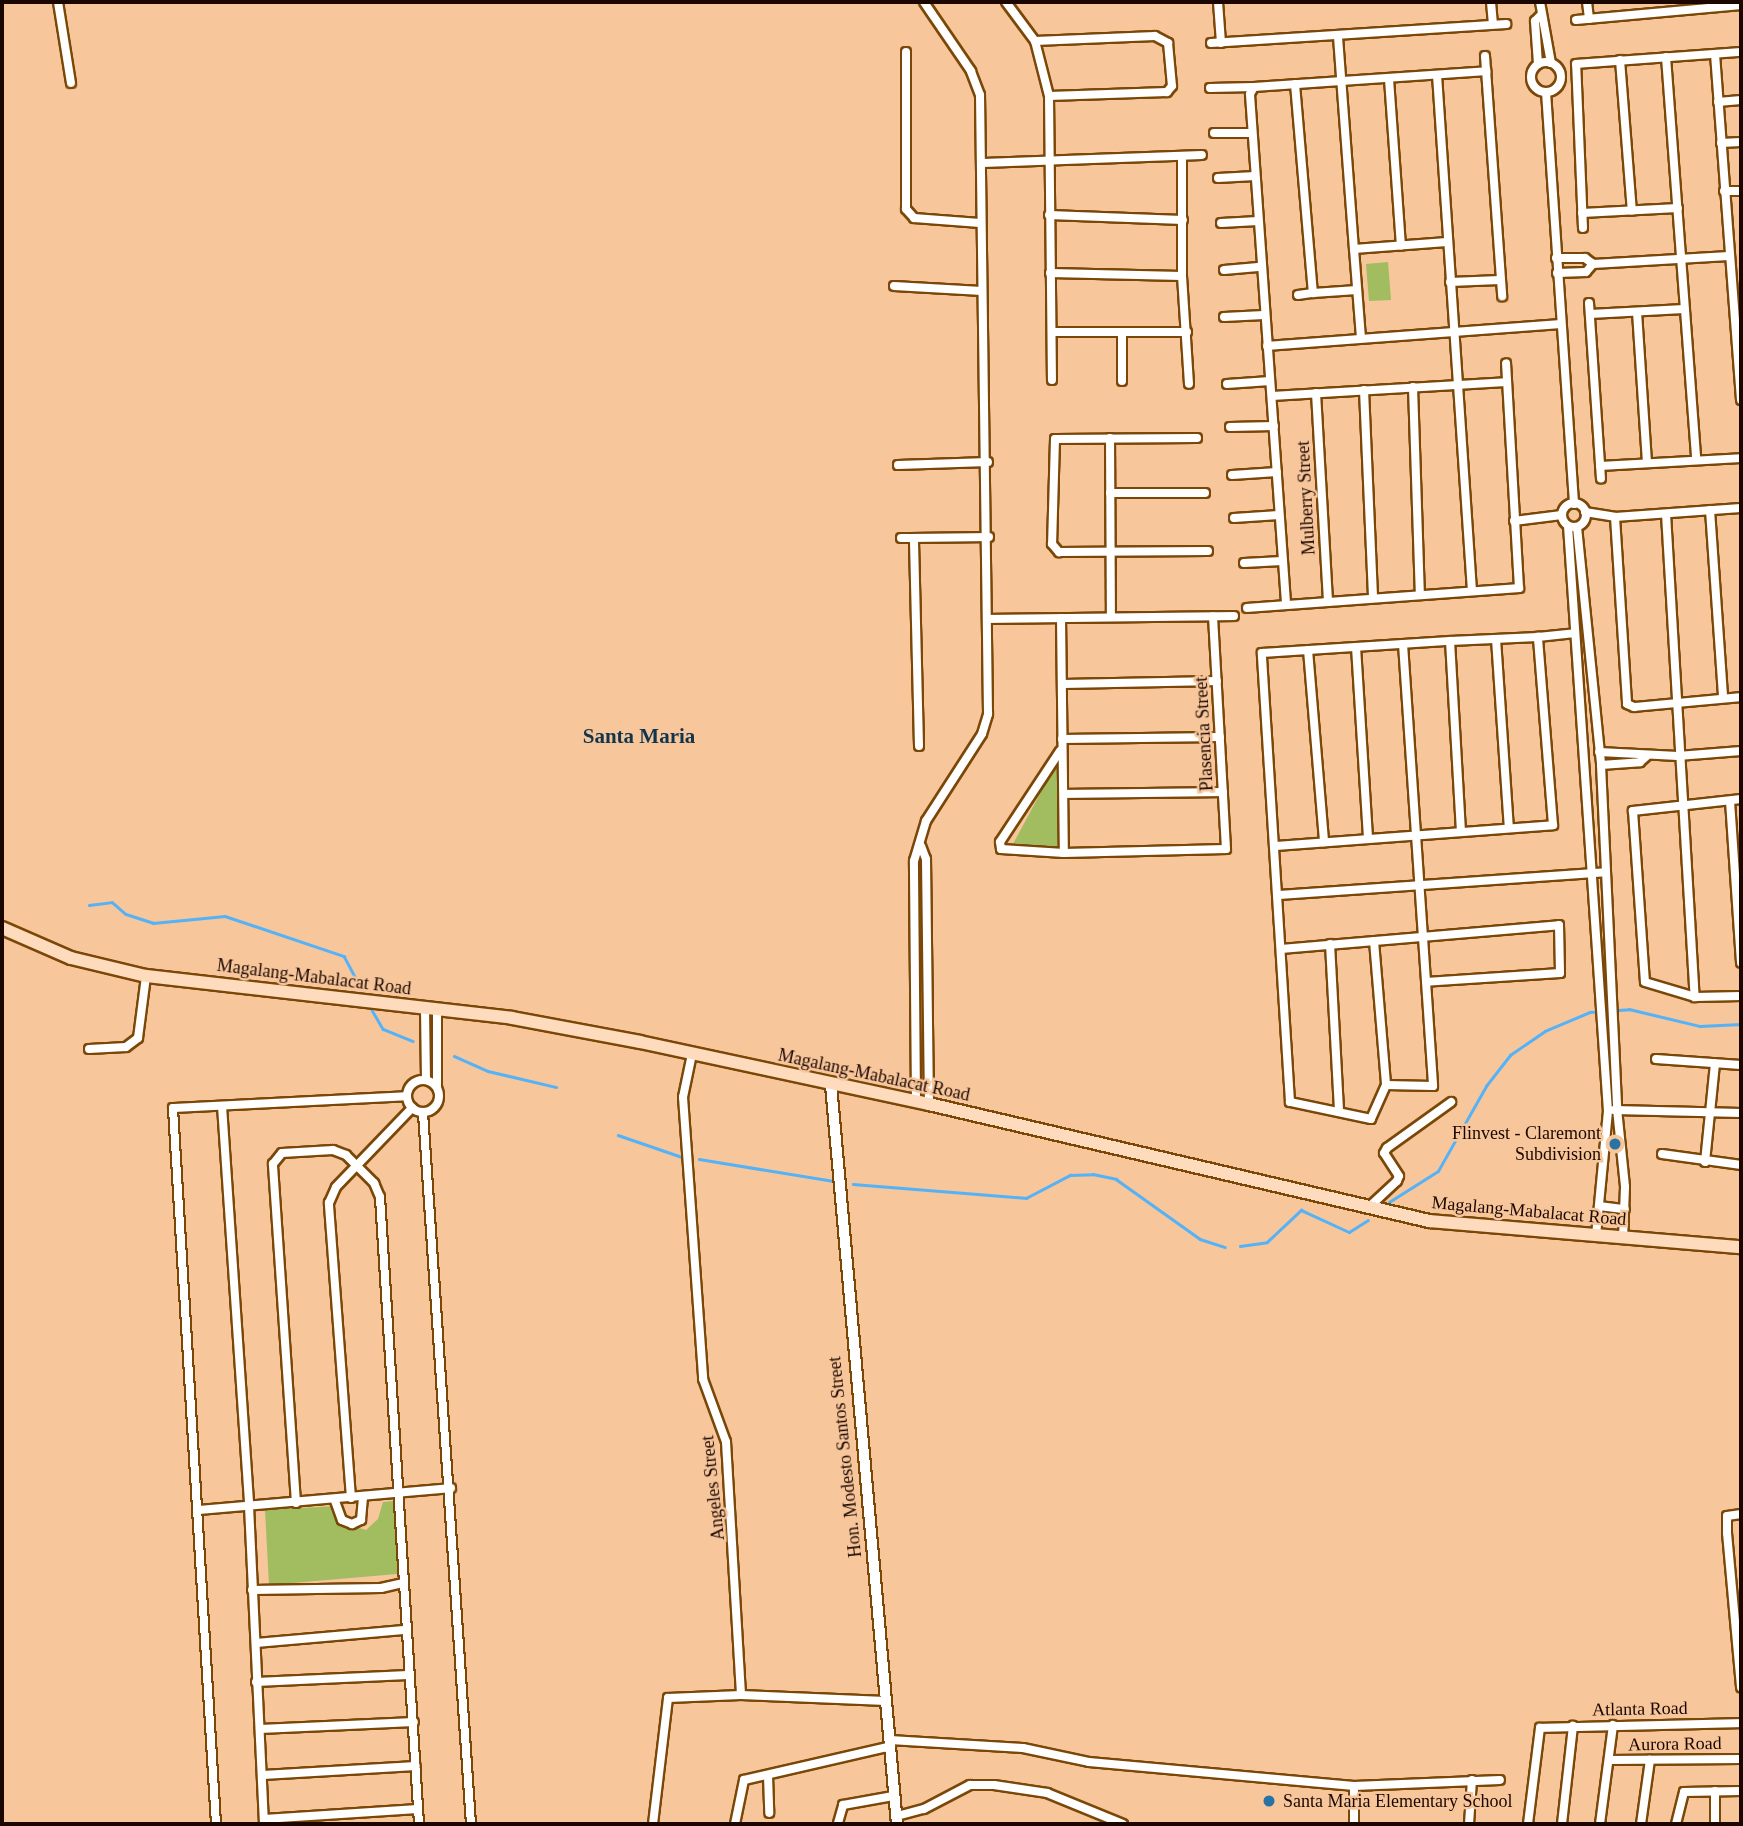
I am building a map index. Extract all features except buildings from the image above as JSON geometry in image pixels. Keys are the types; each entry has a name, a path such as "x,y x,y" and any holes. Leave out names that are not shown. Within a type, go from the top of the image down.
{"main road":[{"name":"Magalang-Mabalacat Road","path":"2,928 71,958 146,976 431,1015 512,1018 916,1101 1429,1221 1741,1247"}],"street":[{"path":"58,2 71,83"},
{"path":"916,1101 914,861 921,846 926,821 987,724 989,537 980,223 983,163 980,95 971,71 924,2"},
{"path":"1006,2 1035,41 1049,96 1052,380"},
{"path":"1218,2 1216,43 1506,24"},
{"path":"1491,2 1493,23"},
{"path":"1540,2 1541,15 1546,20 1551,63"},
{"path":"1587,2 1589,19"},
{"path":"1576,20 1741,5"},
{"path":"1538,64 1551,63 1561,71 1562,80 1558,88 1546,92 1534,87 1531,79 1538,64 1535,21 1541,15"},
{"path":"1035,41 1155,36 1168,43 1172,86 1167,92 1049,96"},
{"path":"1338,37 1345,81 1361,338"},
{"path":"906,52 909,215 980,223"},
{"path":"1583,228 1576,64 1741,52"},
{"path":"1715,54 1729,256 1737,317 1741,400"},
{"path":"1485,56 1503,296"},
{"path":"1665,57 1696,460"},
{"path":"1620,60 1632,211"},
{"path":"1210,88 1486,71"},
{"path":"1437,75 1472,591"},
{"path":"1389,79 1401,246"},
{"path":"1295,84 1313,293"},
{"path":"1254,87 1250,94 1252,133 1286,603"},
{"path":"1546,92 1574,503 1585,512 1615,517 1741,508"},
{"path":"1718,102 1741,100"},
{"path":"1214,133 1252,133"},
{"path":"1721,143 1741,142"},
{"path":"983,163 1202,155"},
{"path":"1182,156 1182,276 1189,384"},
{"path":"1218,178 1255,176"},
{"path":"1724,191 1741,191"},
{"path":"1582,213 1678,208"},
{"path":"1049,215 1183,219"},
{"path":"1221,223 1258,221"},
{"path":"1354,249 1447,242"},
{"path":"1556,258 1585,258 1593,264 1729,256"},
{"path":"1557,273 1586,272 1593,264"},
{"path":"1224,270 1261,267"},
{"path":"1050,273 1182,276"},
{"path":"1450,282 1500,280"},
{"path":"894,286 982,291"},
{"path":"1298,295 1357,290"},
{"path":"1589,303 1601,479"},
{"path":"1590,314 1684,309"},
{"path":"1637,312 1647,463"},
{"path":"1224,317 1264,315"},
{"path":"1267,346 1560,324"},
{"path":"1052,332 1187,332"},
{"path":"1122,332 1122,381"},
{"path":"1247,608 1286,603 1519,588 1506,363"},
{"path":"1227,384 1270,381"},
{"path":"1272,396 1506,382"},
{"path":"1413,387 1420,595"},
{"path":"1364,390 1373,598"},
{"name":"Mulberry Street","path":"1316,393 1328,601"},
{"path":"1230,427 1274,426"},
{"path":"1198,438 1061,436 1052,444 1054,549 1208,551"},
{"path":"1110,438 1111,617"},
{"path":"1600,466 1741,458"},
{"path":"898,465 988,462"},
{"path":"1232,475 1277,472"},
{"path":"1110,494 1206,493"},
{"path":"1514,521 1562,515 1574,503"},
{"path":"1710,510 1723,698"},
{"path":"1573,526 1583,523 1585,512"},
{"path":"1666,514 1678,756 1695,997"},
{"path":"1234,518 1279,515"},
{"path":"1562,515 1573,526 1601,765 1613,1006 1613,1110 1596,1235"},
{"path":"1615,517 1627,704 1634,707 1675,701 1741,697"},
{"path":"1573,526 1575,634 1590,873 1601,1021 1625,1209 1623,1238"},
{"path":"901,538 989,537"},
{"path":"914,538 919,746"},
{"path":"1244,563 1282,561"},
{"name":"Plasencia Street","path":"1064,853 1226,849 1213,616"},
{"path":"988,619 1234,616"},
{"path":"1060,751 999,846 1005,851 1064,853 1064,794 1060,751 1063,684 1061,618"},
{"path":"1374,941 1386,1085 1371,1119 1290,1102 1262,653 1575,634"},
{"path":"1276,846 1553,825 1538,637"},
{"path":"1496,639 1509,828"},
{"path":"1450,641 1461,832"},
{"path":"1386,1085 1433,1086 1403,644"},
{"path":"1356,647 1368,839"},
{"path":"1308,650 1324,842"},
{"path":"1063,684 1217,681"},
{"path":"1062,739 1220,737"},
{"path":"1599,752 1638,751 1647,756 1678,756 1741,751"},
{"path":"1601,765 1640,762 1647,756"},
{"path":"1064,794 1223,792"},
{"path":"1741,799 1633,811 1645,982 1695,997 1741,996"},
{"path":"1730,801 1741,963"},
{"path":"921,846 926,859 929,1104"},
{"path":"1279,895 1605,872"},
{"path":"1281,949 1559,925 1560,973 1426,982"},
{"path":"1330,944 1339,1112"},
{"path":"1597,972 1611,972"},
{"path":"89,1049 126,1047 138,1038 146,976"},
{"path":"426,1080 431,1015"},
{"path":"431,1015 437,1086 437,1106 423,1112 412,1108 407,1096 410,1086 426,1080 437,1086"},
{"name":"Angeles Street","path":"692,1054 683,1097 703,1379 726,1442 741,1695"},
{"path":"1656,1059 1741,1065"},
{"path":"1705,1162 1715,1064"},
{"path":"916,1082 929,1083"},
{"name":"Hon. Modesto Santos Street","path":"831,1085 897,1820"},
{"path":"216,1824 200,1510 173,1108 407,1096"},
{"path":"1369,1207 1399,1176 1387,1159 1387,1148 1451,1102"},
{"path":"222,1106 249,1506 264,1821 418,1809"},
{"path":"351,1498 329,1203 356,1167 412,1108"},
{"path":"1613,1110 1710,1110 1741,1113"},
{"path":"423,1112 452,1488 471,1824"},
{"path":"296,1503 273,1164 282,1153 333,1150 374,1183 380,1197 419,1824"},
{"path":"1662,1154 1741,1165"},
{"path":"1599,1206 1625,1209"},
{"path":"200,1510 335,1501 452,1488"},
{"path":"335,1501 342,1520 352,1524 361,1520 363,1498"},
{"path":"1741,1514 1727,1516 1741,1687"},
{"path":"252,1590 382,1588 402,1583"},
{"path":"256,1643 406,1630"},
{"path":"256,1682 408,1675"},
{"path":"653,1824 668,1698 741,1695 886,1701"},
{"path":"260,1729 414,1722"},
{"name":"Atlanta Road","path":"1528,1824 1540,1728 1741,1723"},
{"path":"1600,1824 1613,1725"},
{"path":"1562,1824 1573,1726"},
{"path":"735,1824 744,1780 890,1743 1023,1748 1089,1762 1354,1786 1500,1780"},
{"name":"Aurora Road","path":"1609,1760 1741,1759"},
{"path":"1640,1824 1650,1760"},
{"path":"263,1775 416,1766"},
{"path":"768,1776 769,1814"},
{"path":"1469,1824 1472,1780"},
{"path":"897,1820 970,1785 994,1785 1047,1793 1123,1824"},
{"path":"1354,1786 1354,1824"},
{"path":"1714,1824 1715,1791"},
{"path":"1676,1824 1684,1792 1741,1791"},
{"path":"838,1823 843,1805 893,1796"}],"green space":[{"path":"1388,262 1391,300 1369,301 1366,264"},
{"path":"1057,762 1059,849 1012,846"},
{"path":"404,1500 402,1571 397,1574 269,1585 265,1510 336,1506 349,1525 366,1530 378,1519 383,1502"}],"waterway":[{"path":"89,905 112,902 126,914 153,923 225,916 344,956 359,984"},
{"path":"1389,1202 1438,1171 1486,1086 1510,1055 1545,1031 1590,1012 1629,1009 1700,1026 1741,1024"},
{"path":"372,1010 383,1029 413,1041"},
{"path":"454,1056 488,1071 556,1087"},
{"path":"618,1135 682,1157"},
{"path":"699,1159 833,1181"},
{"path":"853,1184 1026,1198 1070,1175 1093,1174 1116,1179 1200,1239 1225,1247"},
{"path":"1240,1246 1267,1242 1301,1210 1349,1232 1368,1220"}],"place":[{"name":"Flinvest - Claremont Subdivision","path":"1615,1144"},
{"name":"Santa Maria Elementary School","path":"1269,1801"}],"district":[{"name":"Santa Maria","path":"639,736"}]}
